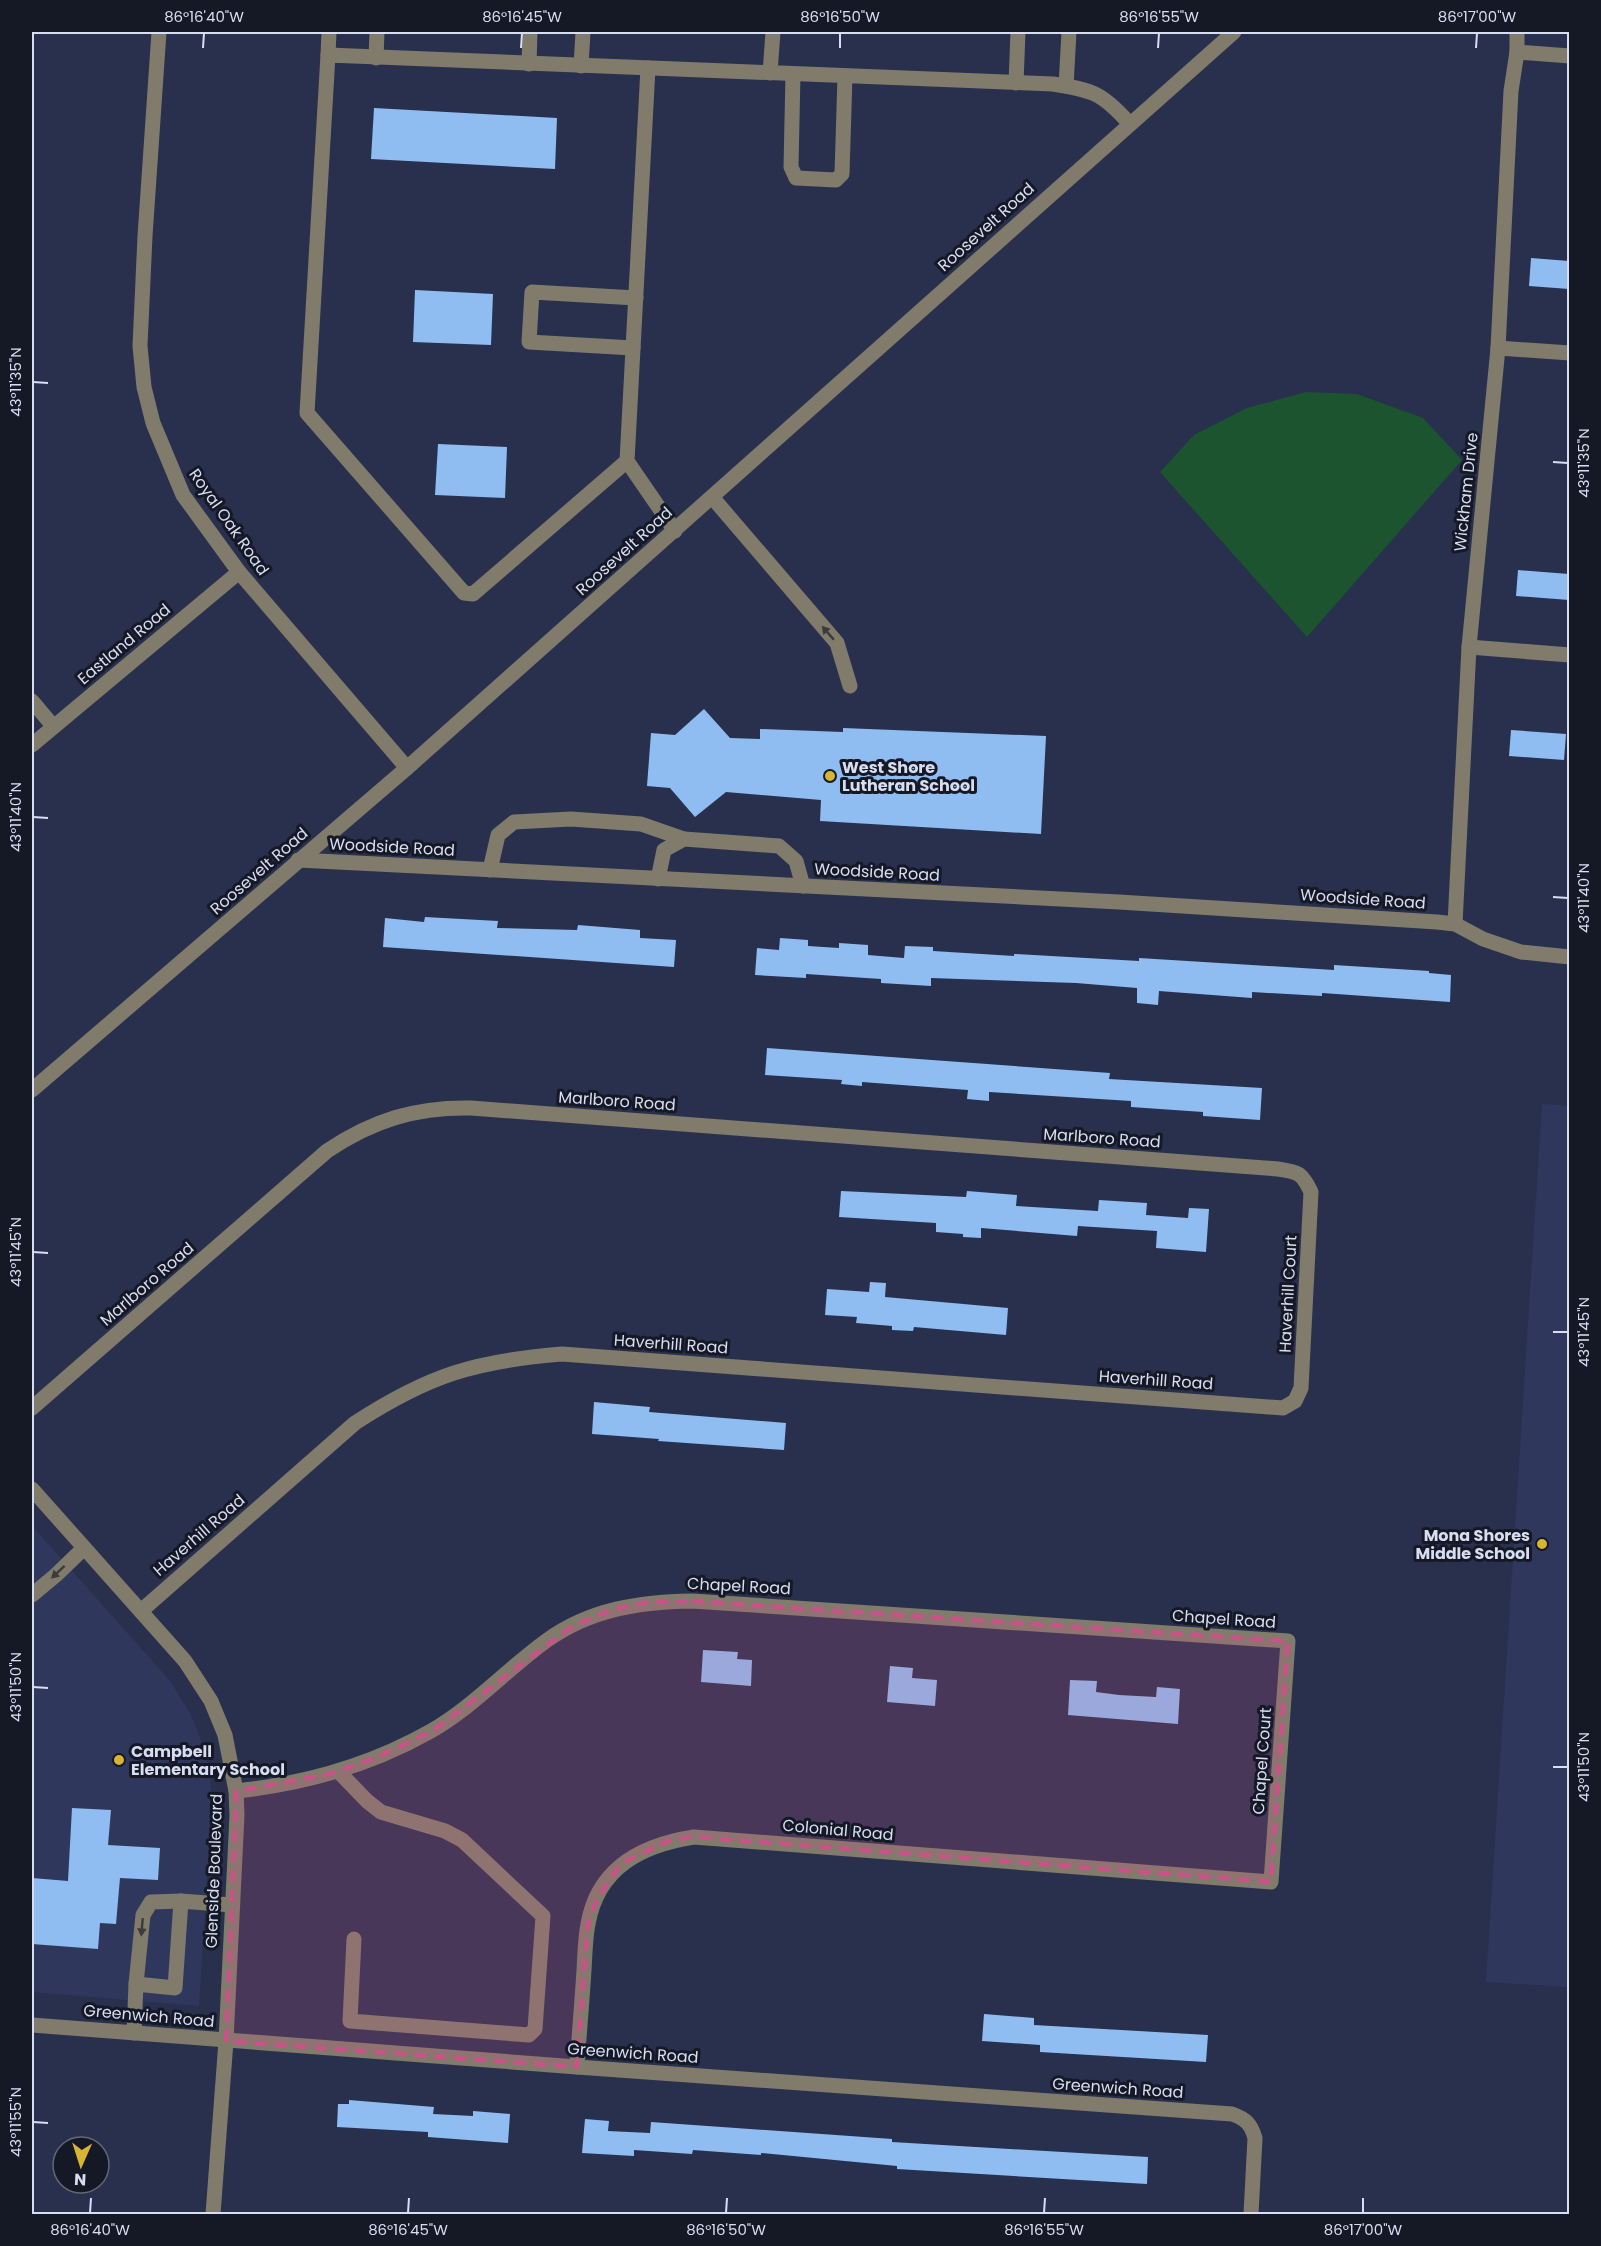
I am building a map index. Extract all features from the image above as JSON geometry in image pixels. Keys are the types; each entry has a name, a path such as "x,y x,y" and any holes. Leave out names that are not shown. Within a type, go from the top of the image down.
{"street":[{"name":"Royal Oak Road","path":"159,32 140,346 144,387 153,423 183,495 239,572 407,768"},
{"path":"328,32 307,413 464,593 474,594 627,461"},
{"path":"376,58 377,32"},
{"path":"529,64 530,32"},
{"path":"581,66 583,32"},
{"path":"770,74 773,32"},
{"path":"1016,83 1018,32"},
{"path":"1066,86 1069,32"},
{"name":"Roosevelt Road","path":"32,1090 407,768 675,531 1129,123 1234,32"},
{"name":"Wickham Drive","path":"1455,924 1469,647 1498,348 1511,91 1518,32"},
{"path":"1517,52 1569,56"},
{"path":"328,55 1066,86 1085,89 1107,100 1129,123"},
{"path":"648,68 627,461 675,531"},
{"path":"793,74 791,167 796,178 836,180 842,174 845,76"},
{"path":"633,348 529,342 531,302 532,292 636,298"},
{"path":"1498,348 1569,353"},
{"path":"712,497 837,643 850,686"},
{"name":"Eastland Road","path":"32,746 239,572"},
{"path":"1469,647 1569,655"},
{"path":"32,701 53,726"},
{"path":"490,870 498,835 514,822 571,819 641,824 684,839 779,846 796,861 803,886"},
{"path":"658,879 664,850 684,839"},
{"name":"Woodside Road","path":"298,860 1119,902 1455,924"},
{"path":"1455,924 1483,939 1521,952 1569,957"},
{"name":"Marlboro Road","path":"32,1408 327,1151 350,1135 385,1119 415,1112 445,1108 471,1108 1278,1169 1294,1171 1303,1176"},
{"name":"Haverhill Court","path":"1283,1408 1295,1401 1301,1388 1311,1192 1303,1176"},
{"name":"Haverhill Road","path":"141,1611 355,1422 393,1398 428,1381 460,1369 492,1362 562,1354 1283,1408"},
{"name":"Glenside Boulevard","path":"32,1489 185,1661 211,1701 225,1735 236,1791 237,1815 226,2041 213,2214"},
{"path":"32,1595 84,1548"},
{"name":"Chapel Road","path":"236,1791 262,1788 338,1771 377,1757 432,1731 546,1641 571,1627 612,1610 649,1602 692,1600 1288,1641"},
{"name":"Chapel Court","path":"1271,1882 1288,1641"},
{"path":"338,1771 381,1812 445,1830 462,1840 543,1916 535,2029 529,2035 350,2021 354,1939"},
{"name":"Colonial Road","path":"577,2067 588,1923 597,1900 606,1881 621,1864 643,1850 668,1841 694,1837 1271,1882"},
{"path":"134,2033 136,1984 143,1916 146,1908 151,1902 181,1901 232,1905"},
{"path":"136,1984 175,1988 181,1901"},
{"name":"Greenwich Road","path":"32,2025 1232,2114 1246,2120 1255,2138 1251,2214"}],"highlighted area":[{"path":"692,1601 1288,1641 1271,1882 694,1837 668,1841 621,1864 597,1900 588,1923 577,2067 226,2041 236,1791 329,1774 377,1757 432,1731 571,1627 612,1609 649,1602"}],"shaded area":[{"name":"Mona Shores Middle School","path":"1542,1104 1570,1106 1569,1987 1486,1982"},
{"name":"Campbell Elementary School","path":"32,1526 170,1681 191,1715 204,1748 210,1772 212,1798 199,2006 32,1992"}],"green space":[{"path":"1306,392 1357,394 1423,418 1462,460 1307,637 1160,472 1194,435 1247,408"}],"building":[{"path":"374,108 557,118 555,169 371,159"},
{"path":"1531,258 1569,261 1569,289 1529,286"},
{"path":"415,290 493,294 491,345 413,342"},
{"path":"438,444 507,447 505,498 435,495"},
{"path":"1518,570 1569,574 1569,600 1516,596"},
{"path":"704,709 730,738 760,739 760,729 843,732 843,728 1046,736 1041,834 820,821 821,800 726,792 695,817 670,788 647,786 651,733 675,735"},
{"path":"1511,730 1566,734 1564,760 1509,756"},
{"path":"425,917 498,921 497,928 577,930 578,925 640,930 640,938 676,940 674,967 383,947 385,918 424,922"},
{"path":"780,938 808,940 808,946 839,948 839,943 868,945 868,955 904,958 905,946 933,947 933,951 1014,956 1014,954 1139,961 1139,958 1334,970 1334,965 1429,971 1429,973 1451,975 1450,1002 1322,993 1322,996 1252,992 1252,998 1159,991 1158,1005 1137,1003 1137,988 1076,983 931,978 931,986 881,983 881,979 806,974 806,978 755,975 757,948 779,950"},
{"path":"767,1048 1110,1073 1109,1079 1262,1088 1260,1120 1203,1116 1203,1112 1131,1107 1131,1101 989,1092 989,1101 967,1099 968,1090 862,1082 862,1086 841,1084 842,1080 765,1075"},
{"path":"841,1191 966,1197 967,1191 1017,1195 1016,1206 1098,1211 1099,1200 1147,1203 1146,1215 1188,1218 1189,1208 1209,1209 1206,1252 1156,1248 1157,1231 1078,1226 1077,1236 981,1228 981,1238 936,1232 936,1223 839,1217"},
{"path":"870,1282 886,1283 885,1297 1008,1308 1006,1335 914,1327 913,1331 892,1330 892,1326 856,1323 857,1317 825,1315 827,1289 869,1292"},
{"path":"594,1402 650,1407 649,1412 786,1423 784,1450 592,1434"},
{"path":"703,1650 738,1652 737,1659 752,1660 751,1686 701,1682"},
{"path":"890,1666 913,1668 912,1678 937,1680 935,1706 887,1702"},
{"path":"1070,1680 1097,1681 1096,1692 1119,1695 1156,1697 1157,1687 1180,1689 1178,1724 1068,1715"},
{"path":"72,1808 111,1810 108,1845 160,1848 158,1880 120,1878 116,1924 100,1923 98,1949 32,1944 32,1878 68,1881"},
{"path":"984,2014 1034,2018 1034,2025 1208,2035 1206,2062 1040,2052 1040,2045 982,2041"},
{"path":"349,2100 434,2107 433,2114 473,2116 473,2111 510,2114 508,2143 428,2137 428,2132 337,2127 338,2104 349,2104"},
{"path":"585,2119 609,2121 608,2131 650,2133 651,2122 892,2139 892,2142 1148,2157 1147,2184 897,2169 897,2166 761,2153 761,2155 693,2150 692,2154 634,2150 634,2156 582,2153"}],"place":[{"name":"West Shore Lutheran School","path":"830,776"},
{"name":"Mona Shores Middle School","path":"1542,1544"},
{"name":"Campbell Elementary School","path":"119,1760"}]}
